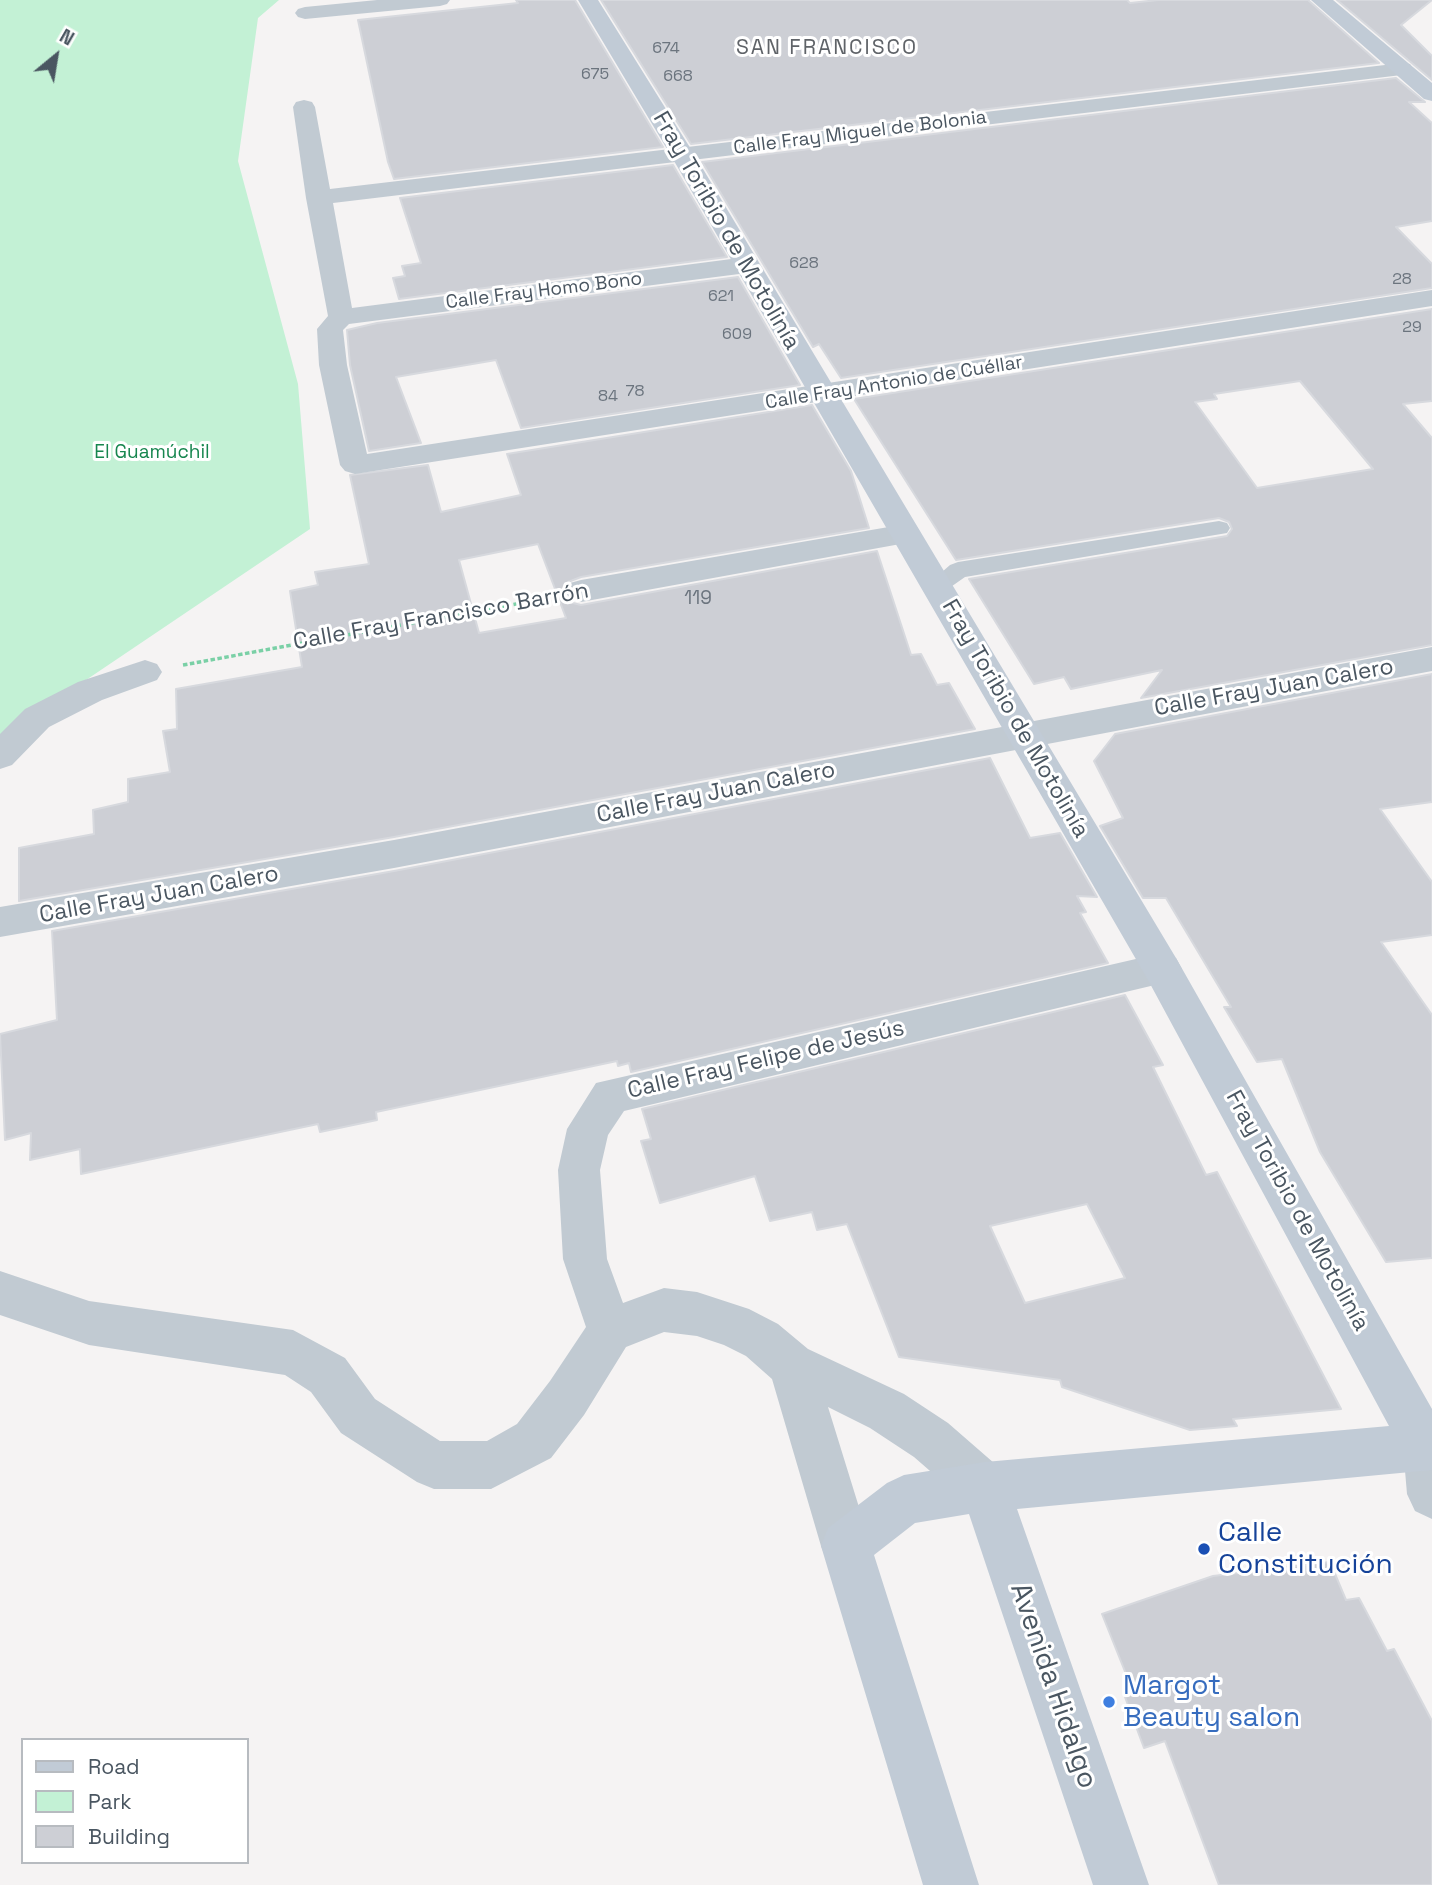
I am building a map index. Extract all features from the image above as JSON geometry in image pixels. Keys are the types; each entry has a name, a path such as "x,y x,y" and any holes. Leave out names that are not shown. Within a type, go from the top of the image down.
{"street":[{"path":"305,13 440,0"},
{"name":"Fray Toribio de Motolinía","path":"588,0 682,153 1162,969 1430,1448"},
{"path":"1321,0 1432,94"},
{"name":"Calle Fray Miguel de Bolonia","path":"318,198 1402,69"},
{"path":"304,107 341,317"},
{"name":"Calle Fray Homo Bono","path":"341,317 747,265"},
{"name":"Calle Fray Antonio de Cuéllar","path":"341,317 330,329 333,365 355,465 1432,298"},
{"name":"Calle Fray Francisco Barrón","path":"581,592 906,534"},
{"name":"Calle Fray Juan Calero","path":"0,922 394,854 1432,659"},
{"path":"0,756 37,718 90,691 145,672"},
{"name":"Calle Fray Felipe de Jesús","path":"610,1331 584,1259 579,1170 588,1129 611,1096 1162,969"},
{"path":"0,1293 89,1324 293,1353 328,1375 358,1416 434,1465 491,1465 534,1441 567,1398 610,1331 664,1311 697,1314 733,1325 762,1340 791,1365 887,1411 931,1440 985,1487"},
{"path":"791,1365 951,1885"},
{"path":"846,1546 904,1500 985,1487 1430,1448 1432,1494"},
{"name":"Avenida Hidalgo","path":"985,1487 1121,1885"}],"lane":[{"path":"937,586 958,570 1219,527"}],"path":[{"name":"Calle Fray Francisco Barrón","path":"145,672 581,592"}],"green space":[{"name":"El Guamúchil","path":"0,0 279,0 258,18 238,161 298,384 310,529 0,738"}],"building":[{"path":"516,0 575,0 663,147 394,179 358,20 518,3"},
{"path":"601,0 1127,0 1130,3 1158,0 1308,0 1379,63 691,144"},
{"path":"1337,0 1432,0 1401,25 1432,56 1432,80"},
{"path":"1396,78 1425,102 1409,102 1432,123 1432,221 1396,227 1432,264 1432,288 841,378 819,344 813,347 702,162"},
{"path":"673,165 727,257 399,299 393,278 405,276 402,266 421,263 400,198"},
{"path":"738,277 800,385 521,428 496,360 396,377 421,443 369,451 350,365 347,330 377,323"},
{"path":"1432,309 1432,401 1403,404 1432,438 1432,645 1141,698 1162,670 1071,689 1064,677 1034,684 969,579 1227,536 1232,529 1229,522 1219,518 956,560 854,399","holes":["1300,381 1373,469 1257,488 1195,402 1217,399 1214,394"]},
{"path":"812,405 851,471 869,528 581,577 568,582 563,592 569,602 581,605 877,551 911,655 921,654 937,685 949,683 975,729 394,837 19,901 19,848 94,834 93,810 128,802 128,779 170,772 163,731 177,729 176,689 302,667 290,591 318,585 315,572 369,564 350,475 428,465 441,512 521,495 507,454","holes":["538,544 566,618 479,633 459,560"]},
{"path":"1432,674 1432,802 1380,809 1432,882 1432,935 1381,942 1432,1015 1432,1258 1386,1262 1320,1152 1282,1059 1257,1062 1224,1007 1231,1007 1166,898 1143,898 1100,826 1123,818 1094,761 1115,734"},
{"path":"990,758 1030,838 1060,833 1097,897 1077,896 1086,912 1080,913 1108,963 631,1072 629,1063 618,1066 617,1061 376,1112 377,1120 320,1132 318,1124 81,1174 80,1149 30,1160 31,1133 5,1140 0,1034 57,1020 52,931 394,871"},
{"path":"1125,995 1163,1065 1153,1067 1206,1175 1217,1172 1341,1409 1233,1419 1237,1426 1190,1430 1062,1387 1060,1380 899,1357 847,1224 817,1230 812,1212 770,1221 755,1176 660,1203 641,1141 651,1139 642,1109","holes":["1087,1204 1125,1278 1025,1303 990,1226"]},
{"path":"1330,1562 1346,1600 1359,1598 1387,1651 1394,1649 1432,1721 1432,1885 1219,1885 1165,1741 1144,1748 1125,1697 1134,1694 1102,1614 1213,1576"}],"place":[{"name":"Calle Constitución","path":"1204,1549"},
{"name":"Margot Beauty salon","path":"1109,1702"}],"district":[{"name":"SAN FRANCISCO","path":"827,48"}]}
